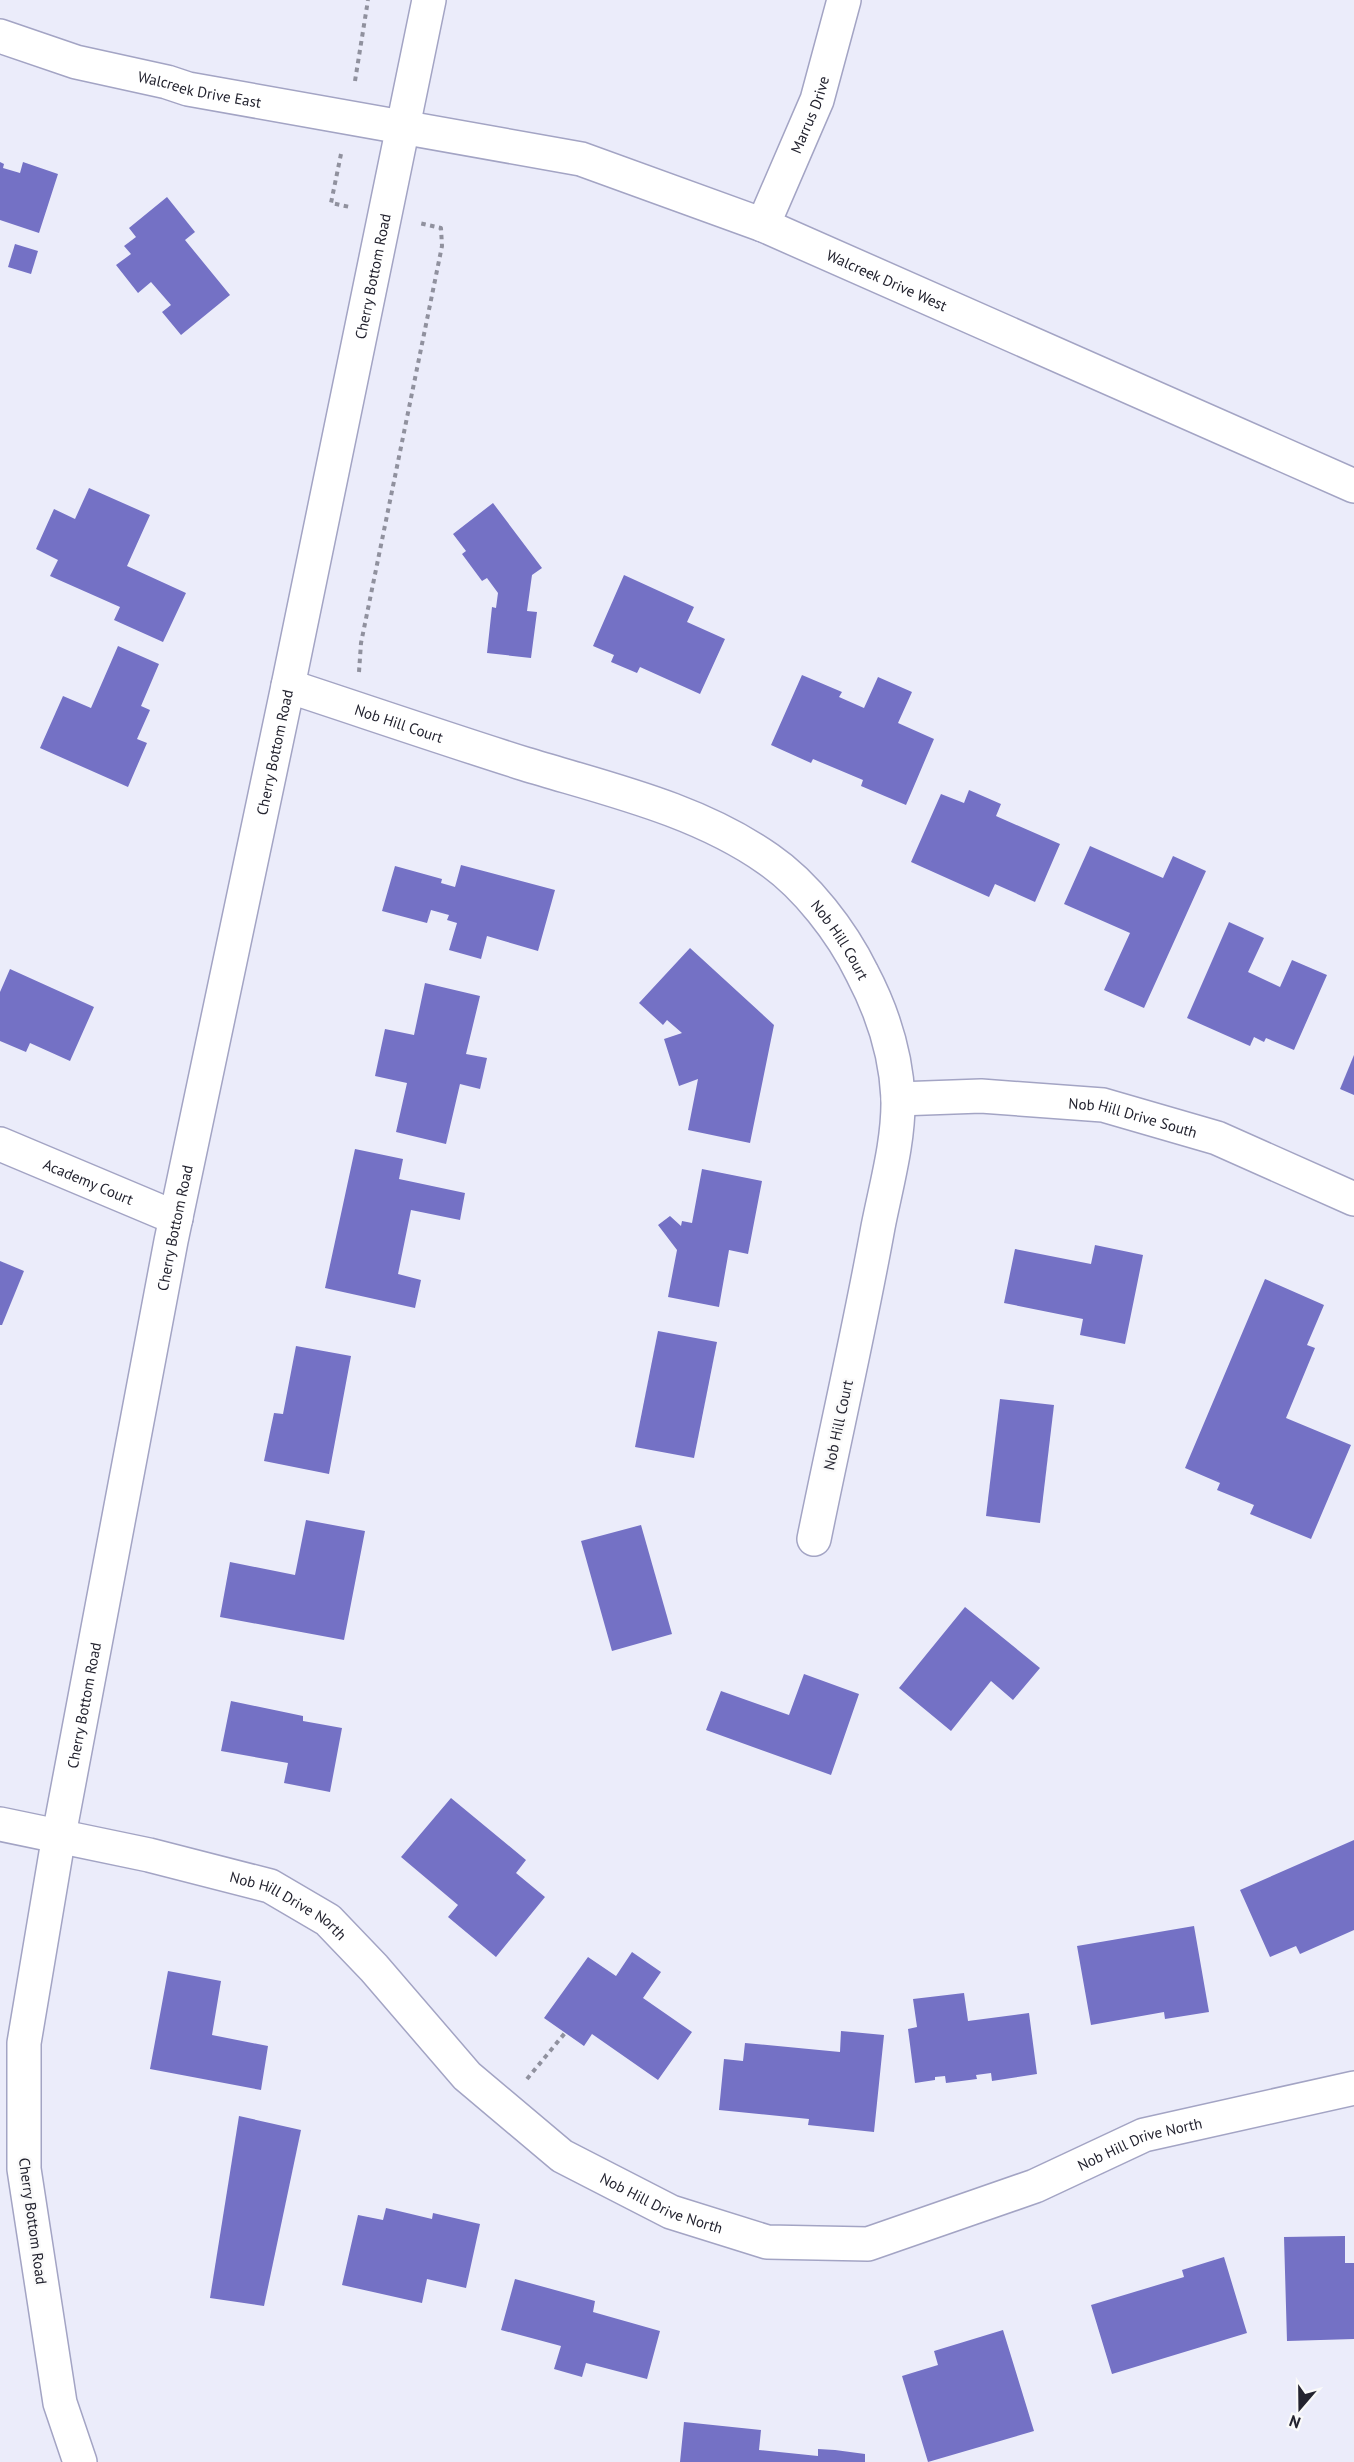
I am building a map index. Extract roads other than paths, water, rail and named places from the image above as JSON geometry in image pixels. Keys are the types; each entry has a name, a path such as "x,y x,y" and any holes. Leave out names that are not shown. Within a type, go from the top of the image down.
{"street":[{"name":"Cherry Bottom Road","path":"80,2462 60,2403 24,2169 24,2043 59,1835 176,1218 429,0"},
{"name":"Marrus Drive","path":"763,225 817,100 844,0"},
{"name":"Walcreek Drive East","path":"0,36 76,62 188,89 402,129"},
{"name":"Walcreek Drive West","path":"402,129 581,159 763,225 1354,486"},
{"name":"Nob Hill Court","path":"288,686 652,803 714,829 769,860 820,907 854,957 878,1005 893,1059 898,1099 895,1135 868,1280 814,1539"},
{"name":"Nob Hill Drive South","path":"898,1099 981,1096 1103,1105 1216,1138 1354,1199"},
{"name":"Academy Court","path":"0,1144 176,1218"},
{"name":"Nob Hill Drive North","path":"0,1824 149,1855 270,1886 328,1920 374,1968 467,2076 562,2156 671,2212 767,2242 868,2244 1035,2186 1144,2135 1354,2088"}]}
